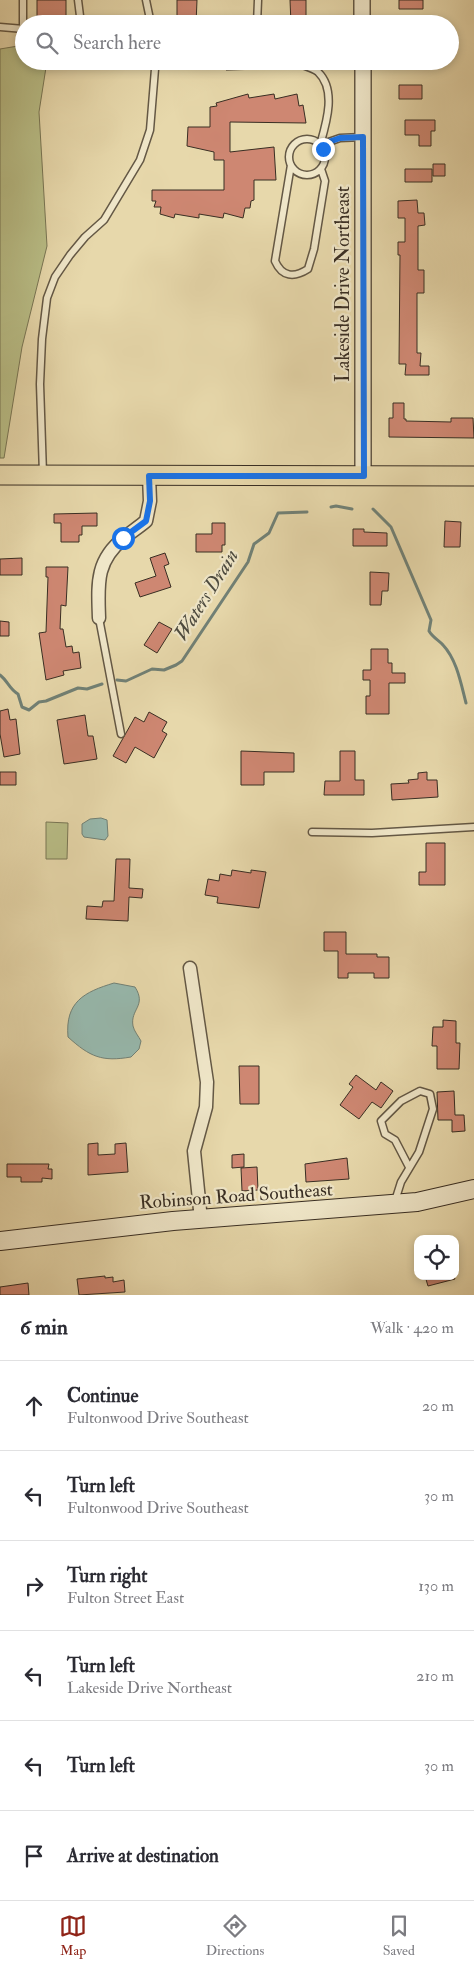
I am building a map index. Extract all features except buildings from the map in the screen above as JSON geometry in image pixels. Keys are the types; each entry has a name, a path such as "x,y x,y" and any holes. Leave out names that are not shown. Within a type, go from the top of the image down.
{"main road":[{"path":"0,475 474,476"},
{"name":"Robinson Road Southeast","path":"0,1241 173,1221 394,1205 474,1189"}],"street":[{"path":"362,0 362,15"},
{"name":"Lakeside Drive Northeast","path":"362,70 364,476"},
{"path":"99,618 98,582 101,567 110,551 123,538 146,521 150,501 149,476"},
{"path":"190,968 206,1082 206,1107 194,1151 201,1220"}],"lane":[{"path":"23,0 23,15"},
{"path":"78,0 80,15"},
{"path":"146,0 149,15"},
{"path":"257,15 258,0"},
{"path":"0,27 15,28"},
{"path":"43,475 40,384 42,339 47,298 55,277 85,237 104,220 140,160 150,130 155,70"},
{"path":"315,70 324,81 328,95 326,125 320,145"},
{"path":"320,145 340,138 363,137"},
{"path":"291,165 295,170 305,175 316,173 321,169 325,160 325,154 316,141 305,140 295,145 290,154 291,165 275,261 279,270 287,275 300,274 308,269 314,249 326,181 321,169"},
{"path":"99,618 121,734"},
{"path":"312,832 372,833 474,827"},
{"path":"394,1205 401,1182 418,1152 432,1109 430,1094 420,1091 401,1101 381,1121 385,1134 395,1140 409,1167"}],"green space":[{"path":"15,46 15,70 46,70 39,112 47,246 22,347 4,458 0,458 0,49"},
{"path":"46,822 68,823 67,859 46,859"}],"water":[{"path":"101,818 107,820 108,836 105,840 84,837 82,834 82,824 90,819"},
{"path":"114,983 135,987 138,993 139,1003 134,1015 133,1026 141,1041 139,1049 131,1057 112,1059 97,1056 83,1049 68,1037 68,1025 73,1007 79,1000 94,990"}],"waterway":[{"name":"Waters Drain","path":"331,507 352,509"},
{"name":"Waters Drain","path":"373,509 391,527 431,620 429,631 443,645 452,658 458,672 466,703"},
{"name":"Waters Drain","path":"117,680 126,681 152,669 164,670 182,661 248,562 254,544 269,533 278,513 307,512"},
{"name":"Waters Drain","path":"0,675 18,694 22,707 29,710 39,702 78,688 87,689 102,684"}],"route":[{"path":"123,538 146,521 150,501 149,476 364,476 363,137 340,138 320,145 323,149"}]}
